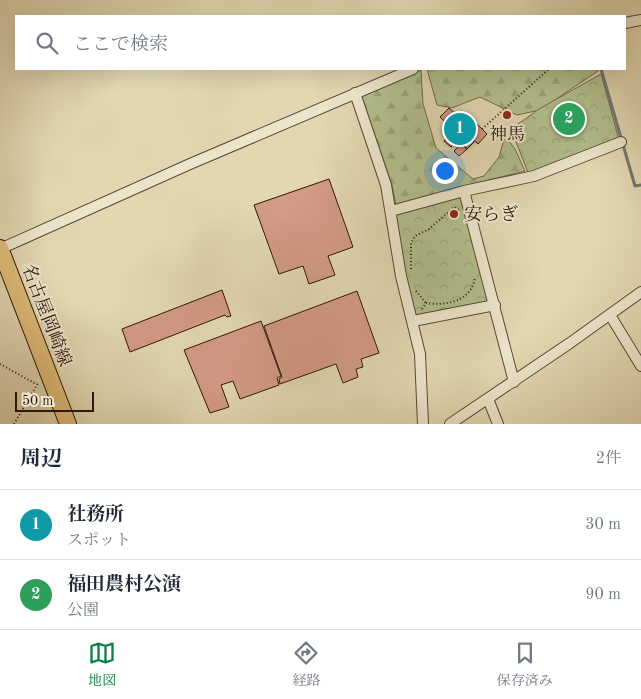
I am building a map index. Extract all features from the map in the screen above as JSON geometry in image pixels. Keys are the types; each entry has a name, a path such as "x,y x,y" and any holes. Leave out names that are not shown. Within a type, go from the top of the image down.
{"main road":[{"name":"名古屋岡崎線","path":"0,249 68,424"}],"street":[{"path":"626,23 641,20"},
{"path":"0,249 411,70"},
{"path":"356,93 386,185 401,276 420,354 423,424"},
{"path":"391,211 464,191 534,176 621,142"},
{"path":"464,191 514,382"},
{"path":"450,424 514,382 641,292"},
{"path":"413,321 495,305"},
{"path":"610,315 641,366"},
{"path":"488,399 498,424"}],"path":[{"path":"482,129 548,70"},
{"path":"412,272 411,243 415,236 419,232 429,229 454,207 461,213"},
{"path":"415,290 426,302 436,304 458,300 470,292 476,276"},
{"path":"413,321 426,302"},
{"path":"0,364 36,384 14,424"}],"green space":[{"path":"421,70 423,104 436,148 473,179 484,176 499,157 505,136 515,149 525,171 460,187 396,206 392,185 361,95"},
{"path":"427,70 598,70 540,110 517,115 480,97 452,108 437,105"},
{"path":"601,74 619,140 529,175 511,129 539,109"},
{"path":"463,196 492,303 415,319 393,214"}],"building":[{"path":"449,108 470,127 451,147 444,141 454,130 440,117"},
{"path":"477,124 487,134 478,144 467,134"},
{"path":"469,136 474,142 467,149 462,143"},
{"path":"461,144 467,149 459,156 454,151"},
{"path":"329,179 353,247 328,256 335,275 309,284 303,266 279,274 254,205"},
{"path":"222,290 231,316 227,317 225,315 130,352 122,329"},
{"path":"357,291 379,353 361,359 363,367 356,369 358,377 343,383 336,364 280,384 279,379 282,377 264,326"},
{"path":"261,321 281,376 277,378 279,385 240,399 233,381 221,385 229,407 210,413 184,350"}],"waterway":[{"path":"601,70 635,186 641,185"}],"place":[{"name":"神馬","path":"507,115"},
{"name":"福田農村公演","path":"569,119"},
{"name":"社務所","path":"460,129"},
{"name":"安らぎ","path":"454,214"}]}
